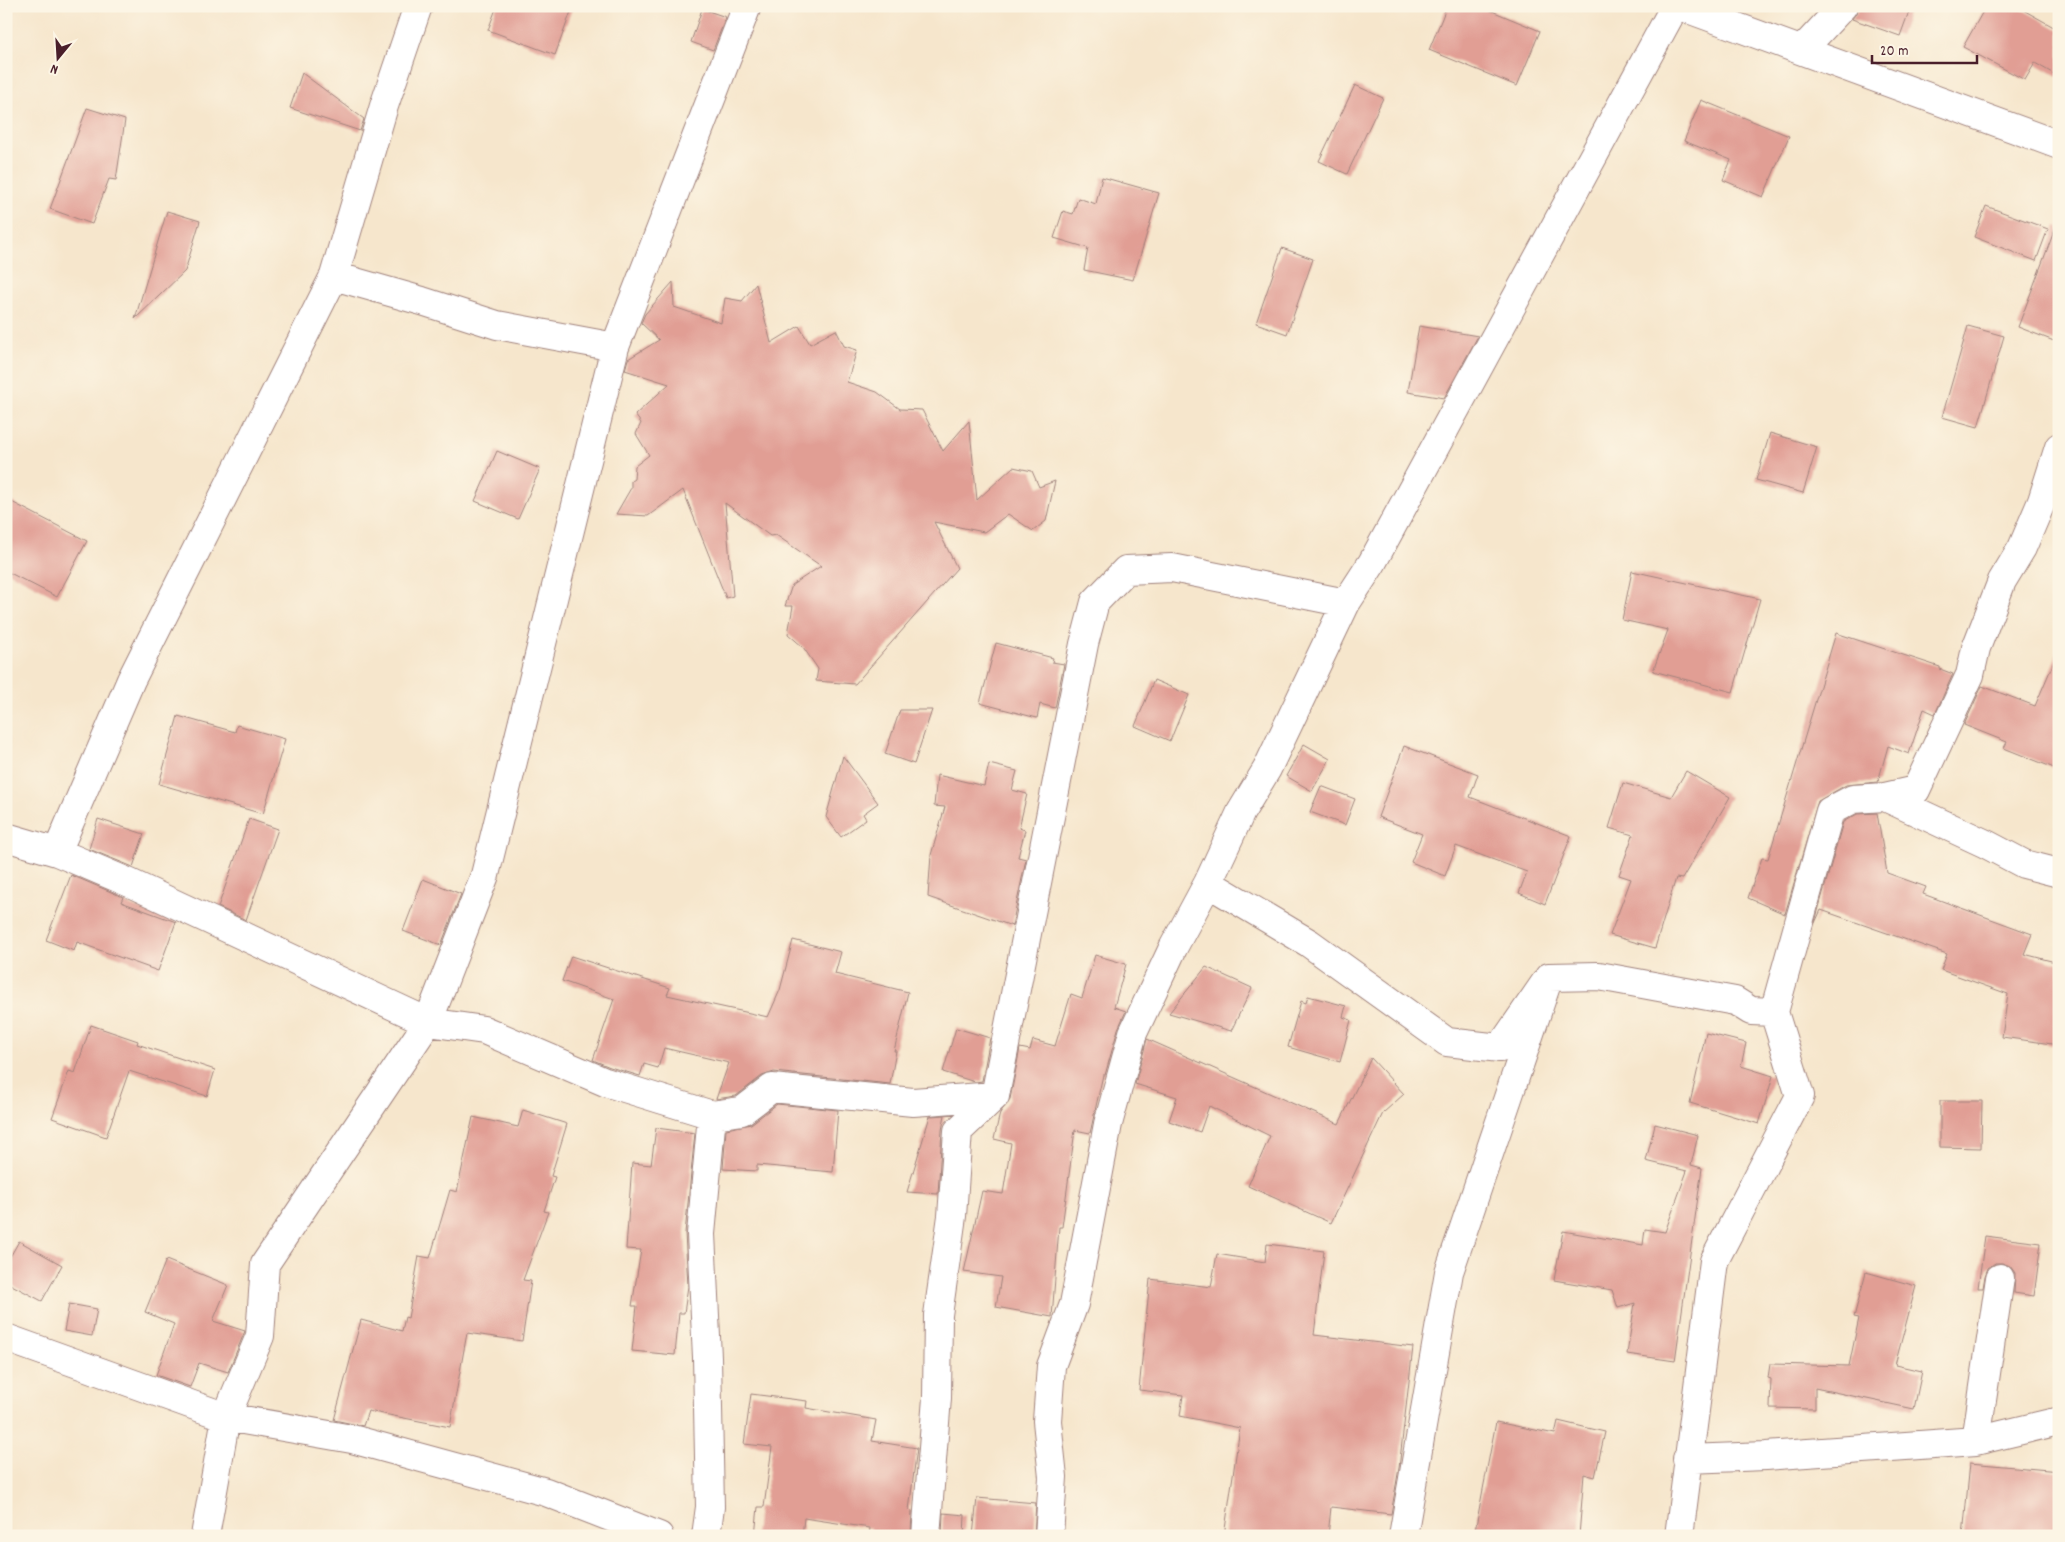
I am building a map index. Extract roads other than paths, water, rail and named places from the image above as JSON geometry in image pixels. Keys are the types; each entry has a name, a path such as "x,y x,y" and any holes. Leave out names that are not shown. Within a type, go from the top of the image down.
{"street":[{"path":"57,852 131,680 334,276 384,106 418,6"},
{"path":"205,1536 226,1417 260,1336 265,1264 428,1022 485,875 615,347 747,6"},
{"path":"1049,1536 1053,1477 1046,1421 1051,1366 1074,1304 1108,1124 1133,1033 1173,948 1208,883 1241,812 1267,769 1346,603 1372,563 1675,6"},
{"path":"1680,6 2059,145"},
{"path":"1802,50 1843,6"},
{"path":"334,276 497,325 615,347"},
{"path":"1678,1536 1714,1261 1800,1096 1774,1012 1830,811 1853,799 1884,797 1916,790 1970,675 1976,648 2002,581 2022,548 2042,501 2059,447"},
{"path":"926,1536 937,1398 938,1315 952,1216 958,1131 995,1096 1084,644 1095,602 1126,570 1172,568 1346,603"},
{"path":"1884,797 1986,844 2024,864 2059,873"},
{"path":"6,837 57,852 139,887 428,1022 484,1030 605,1082 712,1115 742,1111 772,1088 913,1102 995,1096"},
{"path":"1208,883 1308,943 1447,1042 1500,1048 1549,977"},
{"path":"1549,977 1599,976 1734,1001 1751,1011 1774,1012"},
{"path":"1403,1536 1448,1272 1549,977"},
{"path":"706,1536 710,1507 708,1357 701,1234 712,1115"},
{"path":"1976,1440 2000,1278"},
{"path":"6,1338 226,1417 352,1438 546,1492 659,1536"},
{"path":"1687,1459 1766,1456 1976,1440 2059,1421"}]}
